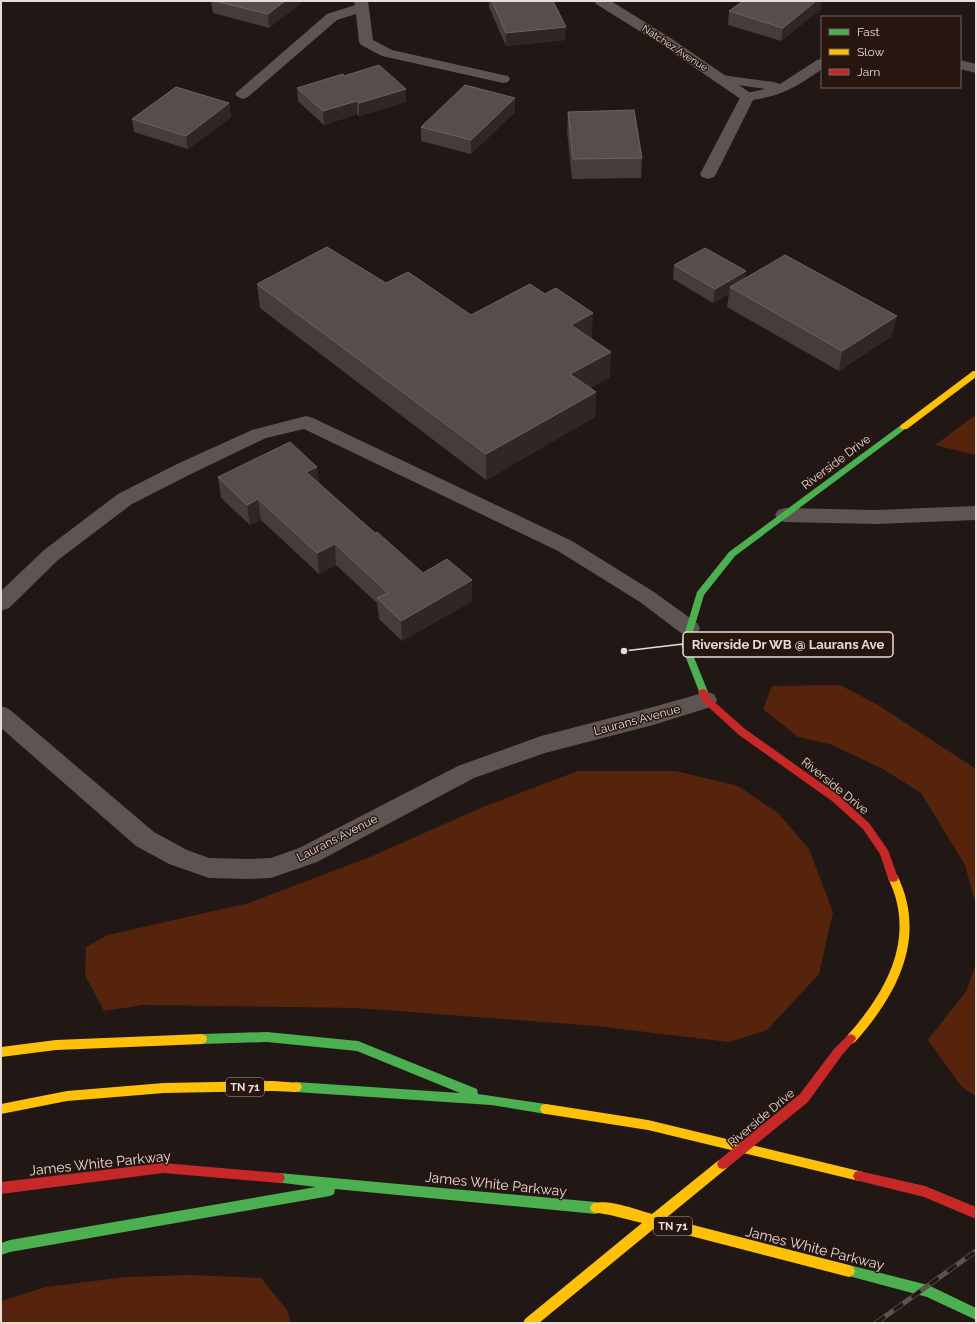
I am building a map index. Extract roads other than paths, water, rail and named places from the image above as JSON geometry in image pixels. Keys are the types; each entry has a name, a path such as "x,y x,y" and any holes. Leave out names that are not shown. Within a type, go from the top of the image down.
{"main road":[{"name":"Riverside Drive","path":"529,1323 804,1098 838,1052 864,1025 887,993 900,963 904,929 901,898 884,852 866,826 834,798 742,732 706,700 685,645 700,594 732,554 976,373"},
{"path":"1,1052 56,1045 267,1037 358,1046 491,1100"},
{"name":"TN 71","path":"1,1109 67,1096 164,1088 273,1086 491,1100 648,1125 924,1192 976,1213"},
{"name":"James White Parkway","path":"1,1188 163,1168 360,1185 610,1210 928,1291 976,1314"},
{"path":"1,1249 10,1246 360,1185"}],"street":[{"name":"Natchez Avenue","path":"601,1 667,42 747,97"},
{"path":"243,94 332,17 361,4 366,42 387,53 503,79"},
{"path":"708,174 747,97 769,93 785,87 821,64"},
{"path":"961,64 976,69"},
{"path":"722,79 785,87"},
{"path":"1,604 51,555 125,499 184,469 259,434 306,422 565,546 647,598 689,628"},
{"path":"785,515 876,518 976,513"},
{"name":"Laurans Avenue","path":"1,715 145,839 178,857 209,868 247,869 271,868 308,855 466,772 541,745 653,716 706,700"}],"railway":[{"path":"876,1323 976,1251"}],"place":[{"name":"Riverside Dr WB @ Laurans Ave","path":"624,651"}]}
